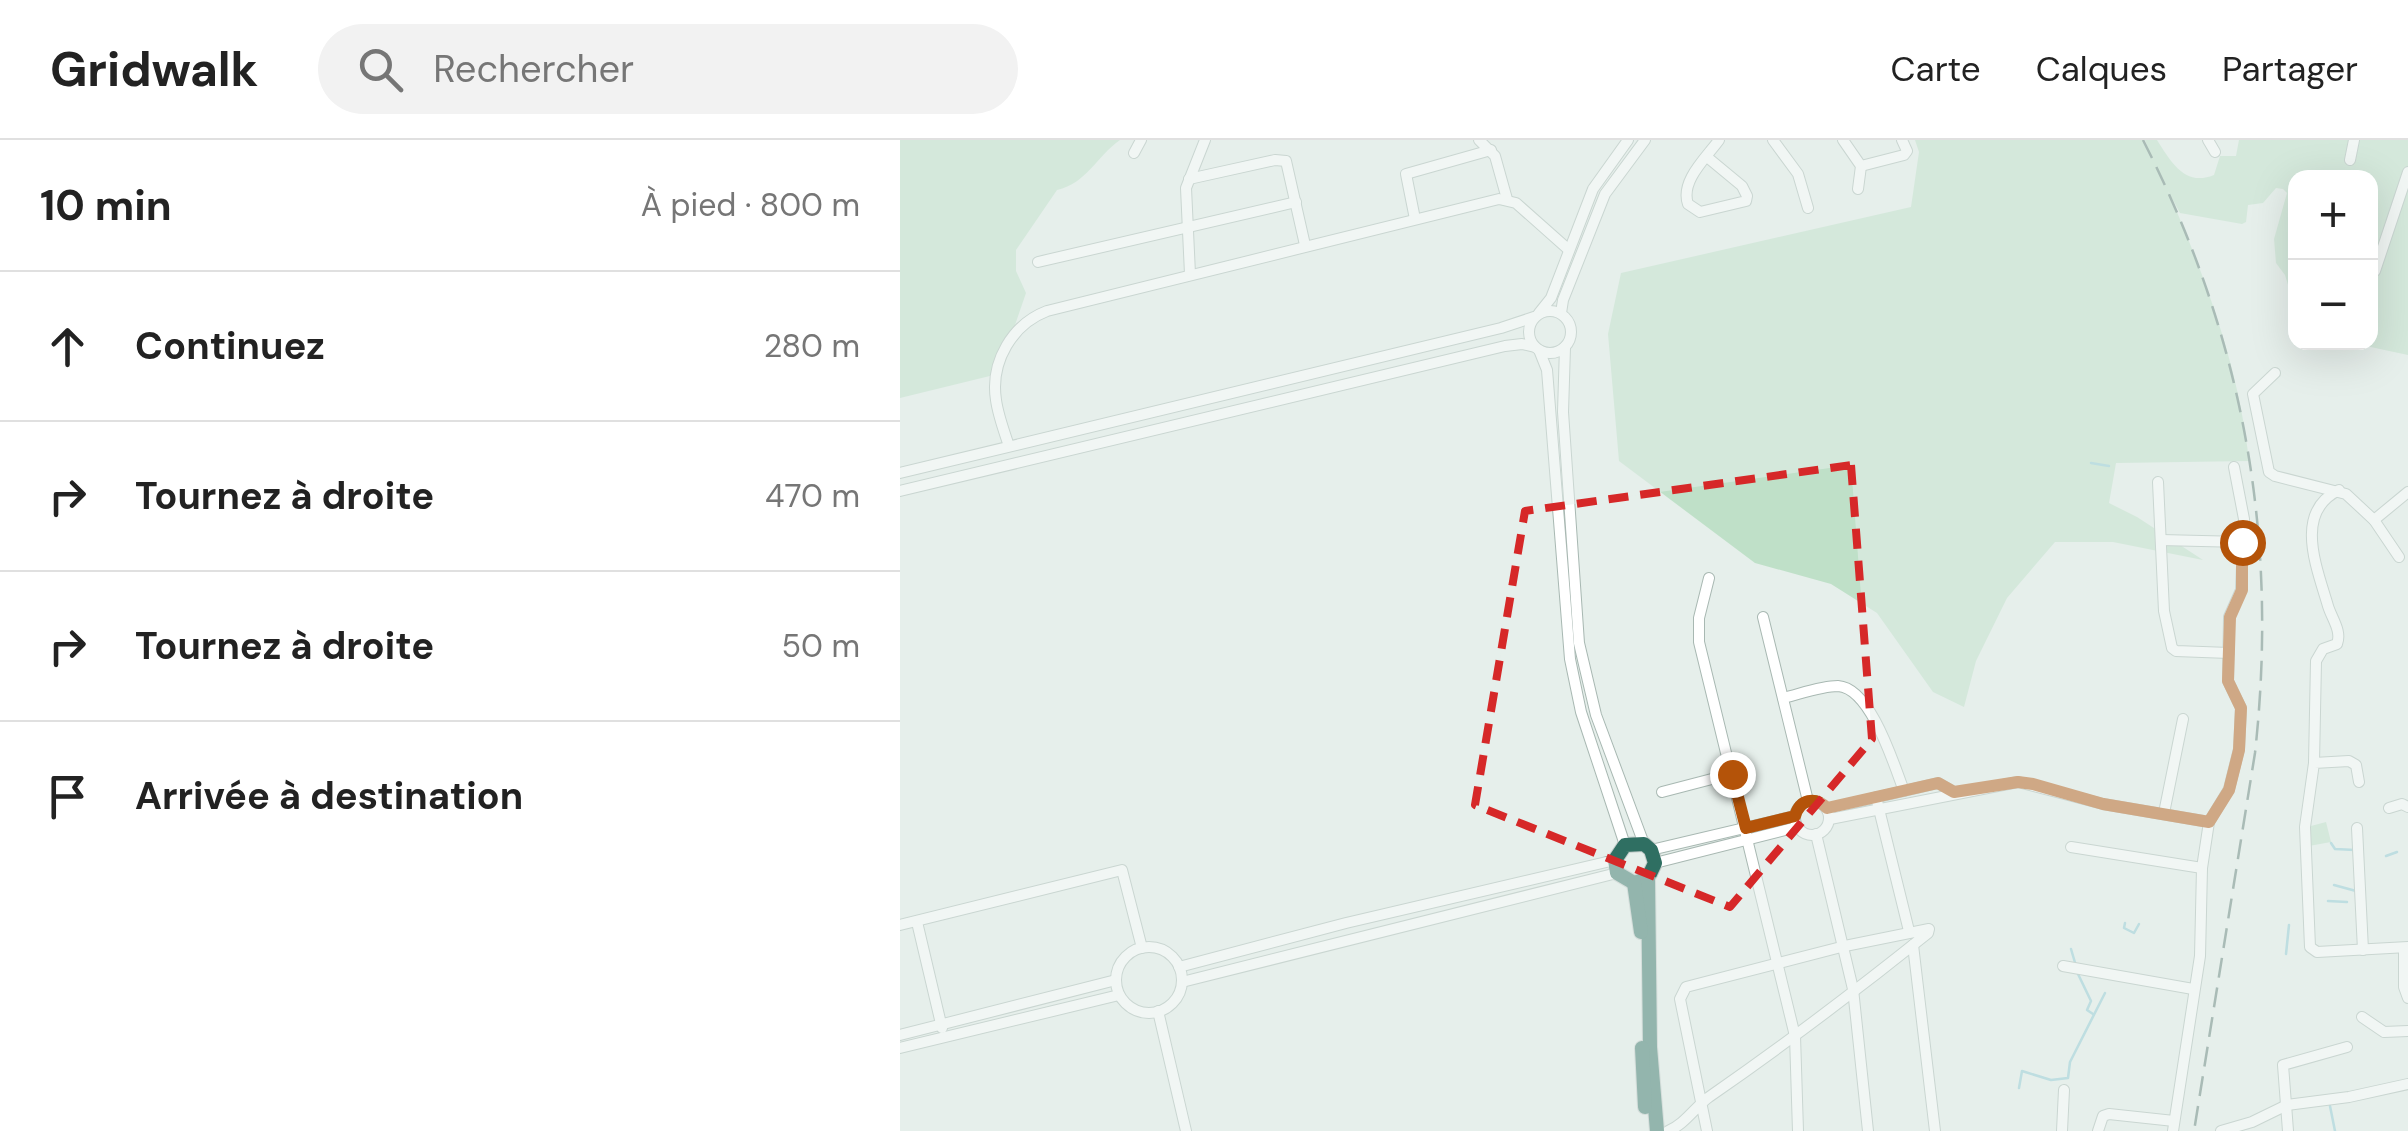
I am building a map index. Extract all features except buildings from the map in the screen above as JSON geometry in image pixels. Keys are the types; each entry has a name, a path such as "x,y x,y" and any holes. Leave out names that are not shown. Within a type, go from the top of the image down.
{"highway":[{"path":"1641,881 1616,866 1625,845 1650,853 1641,881 1640,924 1642,1076 1648,1131"},
{"path":"1641,881 1658,1131"}],"street":[{"path":"1134,154 1140,140"},
{"path":"1190,274 1186,228 1189,179 1205,140"},
{"path":"1479,140 1491,150 1507,200 1569,250"},
{"path":"1625,845 1581,712 1570,660 1547,370 1528,329 1551,298 1592,189 1628,140"},
{"path":"1645,140 1605,194 1563,300 1562,313 1571,329 1566,347 1563,412 1579,643 1596,715 1650,853 1796,822"},
{"path":"1707,157 1742,186 1748,196 1746,202 1700,212 1688,204 1688,183 1719,140"},
{"path":"1773,140 1798,174 1808,208"},
{"path":"1843,140 1861,166 1858,189"},
{"path":"1861,166 1904,155 1907,151 1902,140"},
{"path":"2208,140 2215,152"},
{"path":"2350,160 2354,140"},
{"path":"1415,219 1406,174 1491,150"},
{"path":"1189,179 1282,160 1288,165 1305,245"},
{"path":"2378,262 2408,172"},
{"path":"1592,189 1605,194"},
{"path":"1009,446 995,385 1014,330 1028,318 1305,245 1507,200"},
{"path":"1038,262 1296,202"},
{"path":"900,473 1501,328 1550,310 1562,313"},
{"path":"900,491 1505,346 1522,344 1552,353 1566,347"},
{"path":"2275,373 2254,392 2269,472 2339,490 2374,520 2399,557"},
{"path":"1222,394 1226,413"},
{"path":"2098,1131 2103,1116 2109,1114 2174,1126 2200,956 2202,868 2209,822 2229,790 2239,750 2241,708 2228,681 2231,608 2242,590 2244,508 2234,467"},
{"path":"2158,482 2164,611 2172,648 2229,653"},
{"path":"2339,490 2322,500 2310,524 2329,607 2340,634 2339,641 2320,652 2316,661 2314,762 2305,828 2309,944 2318,952 2406,948 2404,988 2408,998"},
{"path":"2374,520 2408,492"},
{"path":"2161,540 2242,542"},
{"path":"1710,578 1700,618 1699,642 1795,1036 1798,1131"},
{"path":"1763,617 1808,801"},
{"path":"1783,698 1836,686 1848,689 1876,722 1904,791"},
{"path":"2164,813 2183,719"},
{"path":"2314,762 2349,760 2356,765 2359,782"},
{"path":"1662,792 1732,774"},
{"path":"1829,814 2018,782 2103,804 2209,822"},
{"path":"1878,803 1904,791 1938,783 1954,792"},
{"path":"1796,822 1799,806 1808,801 1819,802 1829,814"},
{"path":"1878,803 1909,931"},
{"path":"2388,808 2402,804 2408,807"},
{"path":"1796,822 1806,834 1816,834 1826,829 1829,814"},
{"path":"2357,828 2364,950"},
{"path":"1816,834 1853,989 1868,1131"},
{"path":"2071,847 2202,868"},
{"path":"1179,966 1346,923 1616,866"},
{"path":"1182,982 1616,866"},
{"path":"900,925 1122,870 1142,948"},
{"path":"917,922 944,1038"},
{"path":"1676,1130 1703,1102 1795,1036 1929,930 1909,931 1691,984 1682,992 1680,1000 1703,1102 1707,1131"},
{"path":"1913,945 1935,1131"},
{"path":"1142,948 1168,953 1179,966 1182,982 1174,1000 1158,1011 1140,1012 1119,994 1116,980 1121,963 1142,948"},
{"path":"2063,966 2193,989"},
{"path":"900,1035 1116,980"},
{"path":"900,1048 1119,994"},
{"path":"1158,1011 1186,1131"},
{"path":"2362,1017 2384,1032 2408,1031"},
{"path":"2288,1131 2283,1066 2347,1048"},
{"path":"2221,1131 2287,1105 2408,1084"},
{"path":"2062,1131 2064,1090"}],"highlighted area":[{"path":"1851,465 1872,739 1730,907 1475,805 1525,511"}],"green space":[{"path":"900,140 1120,140 1084,176 1057,190 1016,250 1016,271 1026,293 998,374 900,398"},
{"path":"1915,140 2143,140 2150,154 2145,140 2157,140 2180,170 2204,178 2214,175 2220,156 2236,156 2239,140 2408,140 2408,355 2378,349 2378,170 2288,170 2288,285 2276,263 2274,239 2287,193 2283,189 2276,188 2263,203 2248,205 2246,222 2242,224 2180,213 2168,191 2219,323 2237,391 2249,461 2116,463 2109,503 2203,560 2113,542 2055,542 2007,598 1976,661 1964,707 1933,692 1877,613 1831,584 1755,563 1619,461 1608,334 1621,273 1911,207 1919,152"},
{"path":"2326,822 2331,842 2309,846 2311,826"}],"waterway":[{"path":"2091,463 2109,466"},
{"path":"2331,843 2335,849 2355,850"},
{"path":"2386,856 2397,852"},
{"path":"2334,885 2356,891"},
{"path":"2328,901 2347,902"},
{"path":"2125,923 2124,928 2134,933 2139,924"},
{"path":"2286,954 2289,925"},
{"path":"2071,949 2076,966"},
{"path":"2078,974 2091,1001 2087,1010 2093,1014"},
{"path":"2019,1088 2022,1071 2051,1080 2068,1078 2070,1062 2105,993"},
{"path":"2330,1106 2335,1131"}],"railway":[{"path":"2143,140 2178,214 2229,362 2246,438 2262,592 2255,753 2194,1131"}],"route":[{"path":"1732,774 1746,828 1795,816 1799,806 1808,801 1814,800 1827,808 1938,783 1954,792 2018,782 2033,784 2103,804 2209,822 2229,790 2239,750 2241,708 2228,681 2231,608 2242,590 2242,542"}]}
